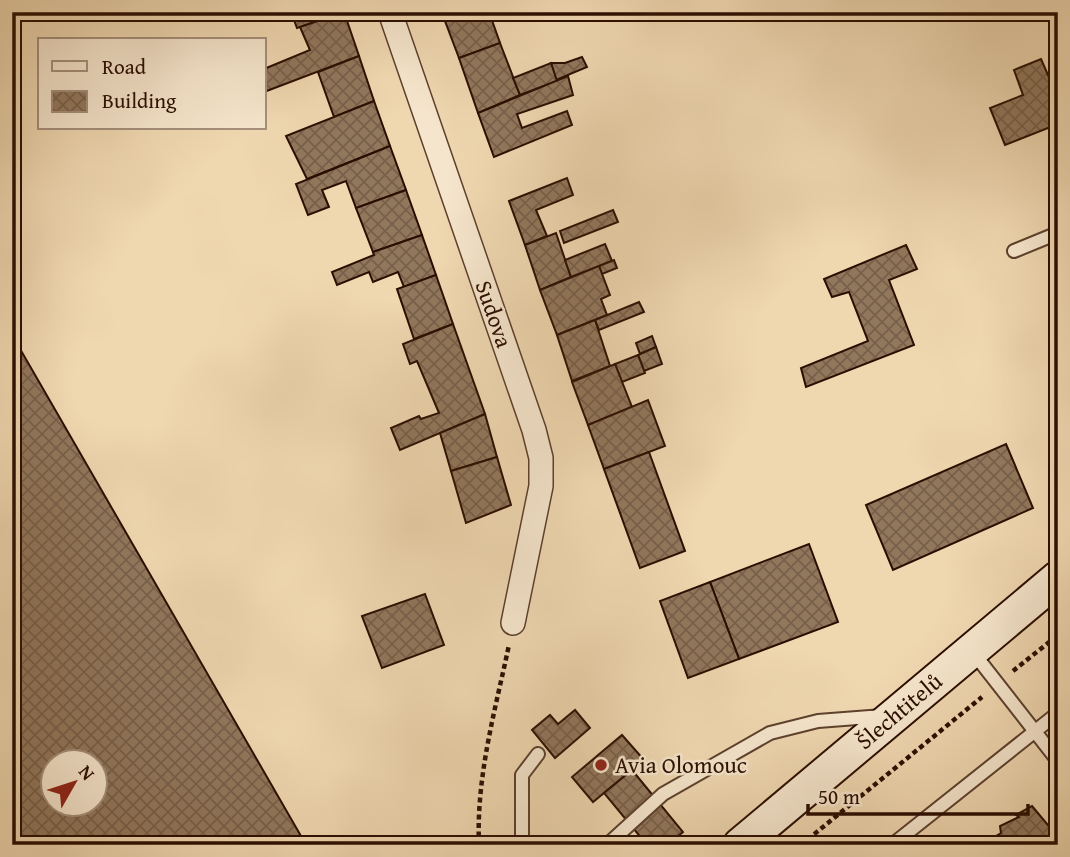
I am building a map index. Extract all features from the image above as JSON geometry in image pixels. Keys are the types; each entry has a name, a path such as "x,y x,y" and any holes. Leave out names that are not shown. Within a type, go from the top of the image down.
{"street":[{"name":"Sudova","path":"390,12 534,430 541,458 541,486 513,623"},
{"name":"Šlechtitelů","path":"740,845 1058,578"}],"lane":[{"path":"1014,251 1058,233"},
{"path":"971,650 1058,761"},
{"path":"892,845 1058,713"},
{"path":"607,845 663,794 770,733 818,721 894,715"},
{"path":"522,845 522,775 538,754"}],"path":[{"path":"479,845 485,756 513,623"},
{"path":"801,845 1058,635"}],"building":[{"path":"291,12 344,12 297,28"},
{"path":"344,12 359,56 266,91 266,68 310,50 300,27"},
{"path":"442,12 468,12 445,21"},
{"path":"468,12 489,12 500,43 459,58 445,21"},
{"path":"489,12 518,12 492,21"},
{"path":"500,43 520,95 478,113 459,58"},
{"path":"359,56 374,101 334,117 318,72"},
{"path":"582,57 587,67 556,80 551,63 565,63"},
{"path":"1041,59 1058,98 1058,124 1005,145 990,108 1023,95 1014,70"},
{"path":"551,63 557,81 520,95 513,78"},
{"path":"568,76 573,95 517,114 522,128 567,111 572,125 494,157 478,113"},
{"path":"374,101 390,146 307,179 286,136"},
{"path":"390,146 406,190 356,208 346,181 322,190 329,207 308,215 296,184"},
{"path":"567,178 573,195 536,210 547,236 525,245 509,201"},
{"path":"406,190 422,235 373,252 356,208"},
{"path":"613,210 618,222 564,243 560,231"},
{"path":"556,233 571,277 540,290 525,245"},
{"path":"422,235 436,275 404,287 398,272 373,282 369,272 337,285 332,272 374,255 373,252"},
{"path":"605,244 612,261 571,277 565,260"},
{"path":"906,245 917,269 889,280 914,345 806,387 801,368 868,341 849,292 832,297 824,279"},
{"path":"614,260 617,268 602,274 599,266"},
{"path":"599,266 610,295 601,299 607,315 557,335 540,290"},
{"path":"436,275 453,324 414,339 397,289"},
{"path":"639,302 644,312 599,330 595,320"},
{"path":"595,320 610,366 572,381 557,335"},
{"path":"453,324 485,414 400,450 391,428 419,416 421,419 439,413 417,361 410,364 403,344"},
{"path":"12,335 301,836 285,845 12,845"},
{"path":"652,336 656,347 640,354 636,343"},
{"path":"656,347 662,364 644,371 638,355"},
{"path":"638,355 645,373 622,382 615,364"},
{"path":"615,364 632,407 588,425 572,382"},
{"path":"648,400 665,446 604,469 588,425"},
{"path":"485,414 497,457 451,471 440,433"},
{"path":"1006,444 1033,508 893,570 866,505"},
{"path":"649,452 685,551 640,568 604,469"},
{"path":"497,457 511,505 466,523 451,471"},
{"path":"809,544 838,622 739,659 710,582"},
{"path":"710,582 739,659 688,678 660,601"},
{"path":"425,594 444,645 382,668 362,616"},
{"path":"575,710 590,728 555,758 532,730 550,715 558,724"},
{"path":"622,735 644,760 593,802 572,777"},
{"path":"632,770 683,832 667,845 647,845 604,793"},
{"path":"1032,806 1058,837 1058,845 981,845 1001,833 1000,826 1019,817 1016,815"}],"place":[{"name":"Avia Olomouc","path":"601,765"}]}
